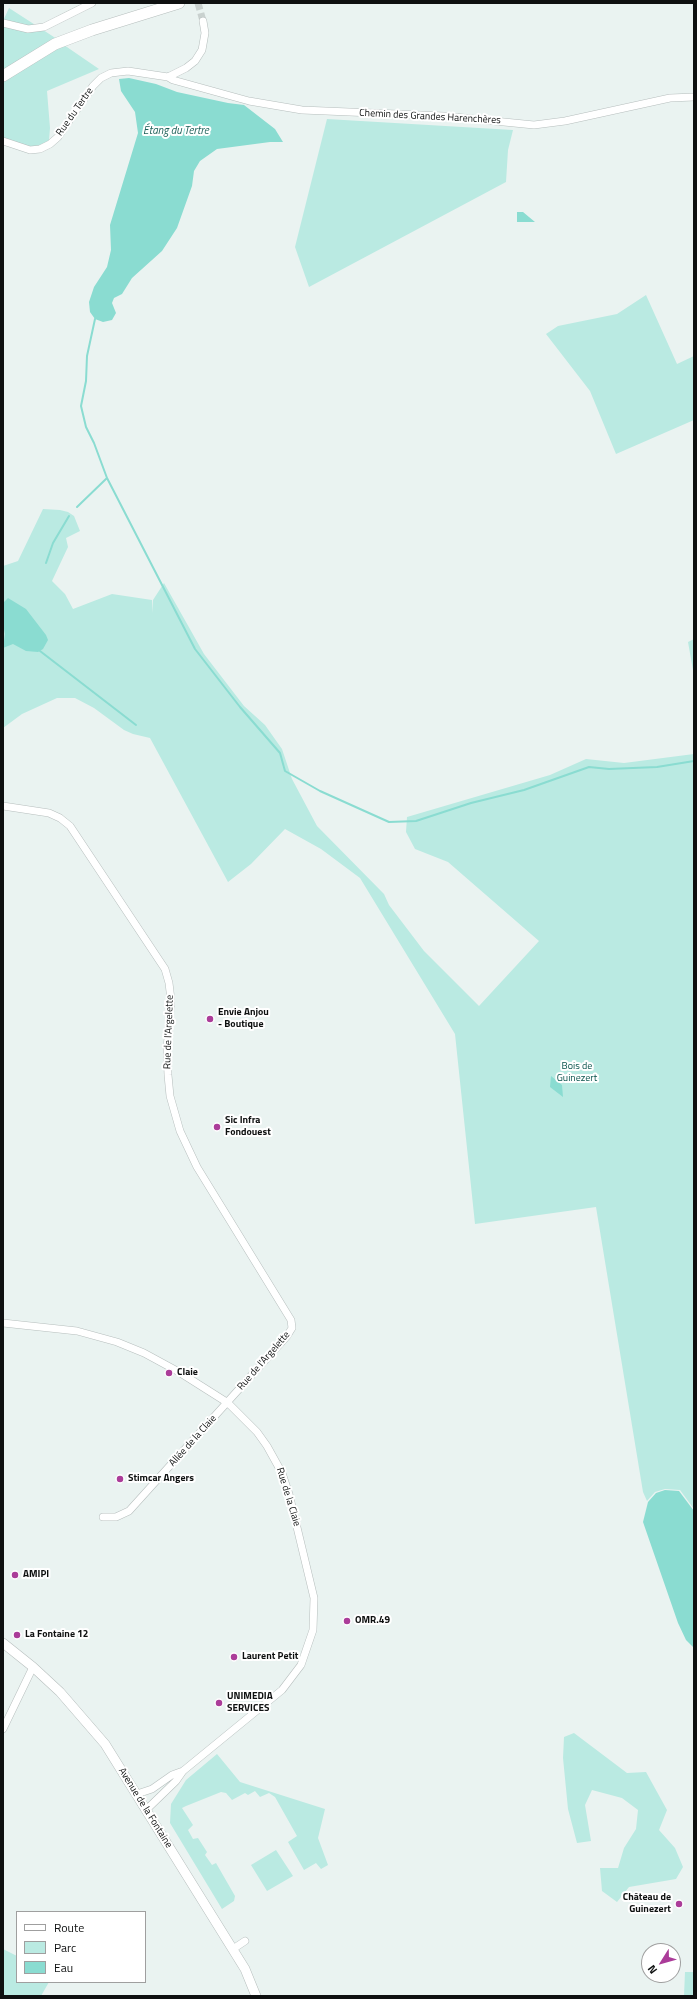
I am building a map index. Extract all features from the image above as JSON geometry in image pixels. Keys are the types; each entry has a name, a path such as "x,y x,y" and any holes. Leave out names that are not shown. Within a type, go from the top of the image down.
{"main road":[{"path":"3,76 55,44 92,30 179,3"}],"street":[{"path":"3,23 28,29 44,27 92,3"},
{"path":"168,77 186,68 199,56 205,39 203,21"},
{"name":"Rue du Tertre","path":"3,141 30,150 40,149 50,144 58,136 93,86 101,78 111,73 128,71 168,77"},
{"name":"Chemin des Grandes Harenchères","path":"168,77 249,101 302,110 444,116 534,125 565,121 670,98 694,97"},
{"name":"Rue de l'Argelette","path":"3,806 48,813 60,818 70,826 79,836 165,969 170,983 171,1000 167,1050 168,1075 170,1096 180,1131 197,1167 292,1320 292,1328 287,1336 228,1403"},
{"name":"Rue de la Claie","path":"3,1323 77,1331 117,1342 152,1356 228,1403 257,1432 282,1474 312,1582 314,1598 313,1630 301,1665 282,1690 183,1771 176,1781 146,1810"},
{"name":"Allée de la Claie","path":"103,1517 116,1517 129,1511 228,1403"},
{"name":"Avenue de la Fontaine","path":"3,1644 33,1667 60,1692 94,1731 137,1794 233,1949 245,1969 256,1996"},
{"path":"3,1729 33,1667"},
{"name":"Rue de la Claie","path":"137,1794 152,1789 172,1775 183,1771"},
{"path":"233,1949 245,1941"}],"green space":[{"path":"9,8 57,39 3,71 3,21"},
{"path":"64,45 99,69 47,91 50,128 49,140 46,143 37,147 3,139 3,81"},
{"path":"327,119 513,130 508,150 506,182 309,287 295,247"},
{"path":"646,295 677,364 694,356 694,420 616,454 590,391 546,334 558,326 617,314"},
{"name":"Bois de Guinezert","path":"43,509 68,512 74,516 80,531 66,538 68,547 52,581 65,594 73,609 112,594 152,600 152,613 153,600 164,583 204,654 244,706 265,725 282,749 292,779 317,826 384,894 389,905 424,951 479,1006 539,941 448,862 415,849 406,832 407,817 550,775 586,759 624,763 694,754 694,1509 680,1490 665,1489 655,1492 647,1501 643,1492 596,1207 475,1224 455,1034 360,878 321,849 285,829 251,864 228,882 150,738 124,730 94,708 75,698 57,698 22,714 3,728 3,566 18,561"},
{"path":"694,639 694,676 688,642"},
{"path":"574,1733 627,1773 646,1772 667,1810 659,1830 675,1848 683,1867 676,1879 629,1887 617,1902 602,1891 600,1868 618,1868 624,1848 636,1829 638,1810 622,1798 592,1790 585,1805 591,1841 577,1843 568,1809 563,1758 564,1737"},
{"path":"217,1754 240,1782 325,1809 318,1838 328,1865 321,1869 316,1863 304,1870 288,1842 297,1836 275,1797 269,1793 260,1797 255,1791 248,1795 245,1793 232,1800 226,1793 221,1792 186,1806 182,1808 193,1825 188,1830 193,1839 198,1838 207,1852 205,1855 212,1865 216,1863 235,1896 234,1901 222,1909 170,1823 171,1804 186,1780"},
{"path":"276,1850 293,1876 267,1891 251,1865"},
{"path":"3,1949 16,1956 16,1983 48,1983 41,1996 3,1996"},
{"path":"685,1972 694,1972 694,1996 684,1996"}],"water":[{"name":"Étang du Tertre","path":"129,78 156,84 177,92 244,105 275,129 283,142 270,142 217,149 200,161 194,171 192,186 177,228 162,251 132,278 122,294 114,298 112,303 116,313 112,320 103,322 95,319 90,312 89,302 94,287 107,267 111,250 110,225 138,133 135,112 121,91 119,79"},
{"path":"517,212 523,212 535,222 517,222"},
{"path":"8,598 26,609 46,635 48,640 43,649 38,652 26,651 13,644 3,648 5,634 3,624 3,603"},
{"path":"551,1076 562,1085 563,1097 550,1087"},
{"path":"665,1490 679,1491 694,1511 694,1648 686,1640 678,1623 643,1522 648,1502 656,1493"}],"waterway":[{"path":"77,507 107,478 94,443 86,427 81,406 86,381 87,356 95,319"},
{"path":"107,478 195,649 240,707 280,753 285,771 320,791 389,822 416,821 471,803 524,790 589,767 609,769 657,767 694,761"},
{"path":"46,563 53,543 69,516"},
{"path":"40,651 136,725"}],"tunnel":[{"path":"198,3 203,21"}],"place":[{"name":"Envie Anjou - Boutique","path":"210,1019"},
{"name":"Sic Infra Fondouest","path":"217,1127"},
{"name":"Claie","path":"169,1373"},
{"name":"Stimcar Angers","path":"120,1479"},
{"name":"AMIPI","path":"15,1575"},
{"name":"OMR.49","path":"347,1621"},
{"name":"La Fontaine 12","path":"17,1635"},
{"name":"Laurent Petit","path":"234,1657"},
{"name":"UNIMEDIA SERVICES","path":"219,1703"},
{"name":"Château de Guinezert","path":"679,1904"}]}
